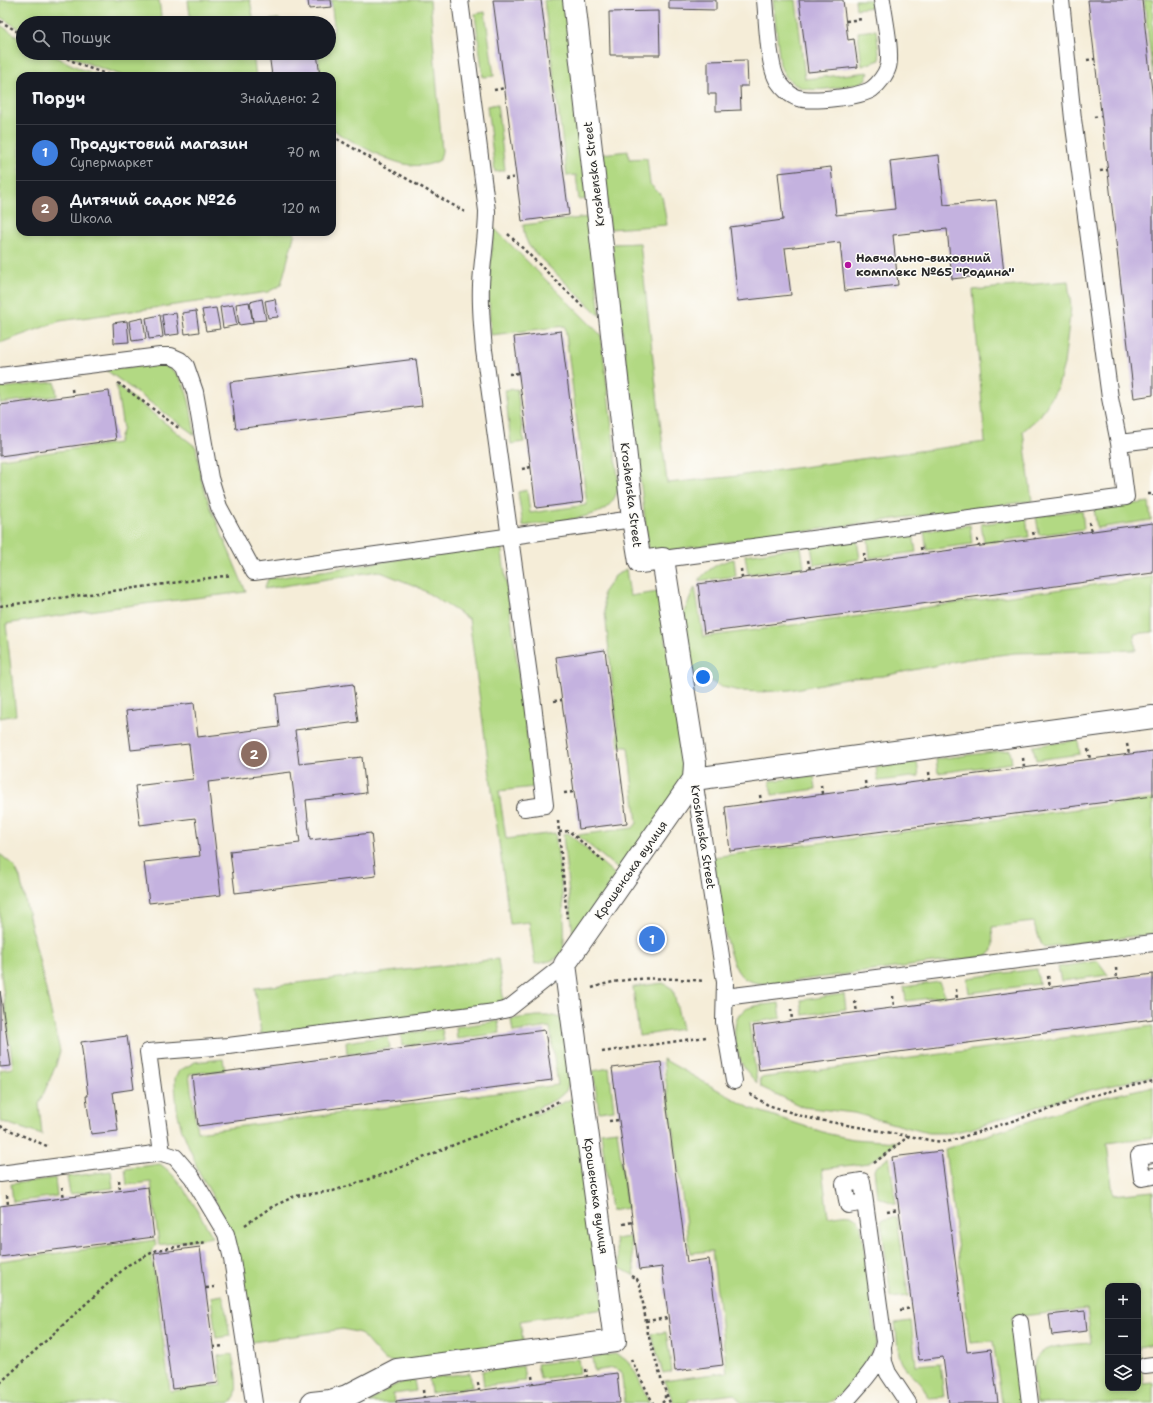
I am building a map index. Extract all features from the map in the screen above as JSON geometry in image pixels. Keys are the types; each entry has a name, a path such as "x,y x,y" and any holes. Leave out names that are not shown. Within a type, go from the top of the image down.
{"street":[{"name":"Kroshenska Street","path":"574,0 600,217 633,519 640,562 663,559 695,763 694,779"},
{"path":"694,779 1153,717"},
{"name":"Крошенська вулиця","path":"312,1403 330,1401 347,1396 397,1370 615,1340 565,964 694,779"}],"lane":[{"path":"460,0 487,219 480,286 482,323 545,805 524,808"},
{"path":"765,0 772,67 777,80 785,90 797,98 812,100 860,94 873,88 883,77 888,67 889,54 882,0"},
{"path":"663,559 1126,497 1119,443 1110,398 1073,119 1061,0"},
{"path":"0,376 160,356 171,356 180,360 186,366 195,392 210,478 219,507 254,572 633,519"},
{"path":"1119,443 1153,439"},
{"name":"Kroshenska Street","path":"694,779 725,990 724,1022 734,1081"},
{"path":"725,990 1153,943"},
{"path":"162,1153 148,1052 228,1046 496,1012 508,1009 565,964"},
{"path":"0,1174 162,1153 174,1157 183,1165 192,1177 227,1238 232,1259 254,1403"},
{"path":"1153,1154 1139,1156 1142,1178 1153,1176"},
{"path":"865,1202 884,1342 884,1362 888,1373 908,1403"},
{"path":"1020,1322 1030,1403"},
{"path":"843,1403 868,1374 883,1349"}],"path":[{"path":"0,21 16,31"},
{"path":"71,60 100,72"},
{"path":"336,138 487,219 612,336"},
{"path":"117,382 204,447"},
{"path":"0,606 254,572"},
{"path":"557,817 567,920"},
{"path":"559,832 569,831 625,879"},
{"path":"569,996 597,986 648,978 725,990"},
{"path":"577,1055 726,1034"},
{"path":"734,1081 768,1105 808,1118 909,1136"},
{"path":"947,1142 1090,1096 1153,1081"},
{"path":"0,1383 128,1265 157,1250 227,1238 270,1208 295,1196 333,1191 390,1172 542,1110 582,1084"},
{"path":"0,1126 52,1148"},
{"path":"646,1321 668,1318"},
{"path":"628,1356 634,1364 653,1403"},
{"path":"662,1403 665,1397 665,1391"}],"green space":[{"path":"0,0 159,0 161,16 16,16 16,27 0,17"},
{"path":"188,0 250,0 253,16 190,16"},
{"path":"331,0 430,0 442,151 440,160 428,165 415,166 402,163 375,153 336,131 336,72 320,72 319,60 336,60 336,16 333,16"},
{"path":"544,0 565,0 587,199 579,200 576,175 567,176"},
{"path":"773,0 796,0 805,79 869,72 865,80 858,84 813,90 794,84 786,76 780,65"},
{"path":"855,0 873,0 874,7 856,9"},
{"path":"1144,0 1153,0 1153,77"},
{"path":"485,12 494,76 483,77 475,14"},
{"path":"0,25 16,35 16,60 62,60 90,72 16,72 16,236 294,236 281,285 268,292 60,321 0,343"},
{"path":"876,30 880,60 862,66 858,32"},
{"path":"80,60 254,60 255,72 112,72"},
{"path":"497,104 505,170 495,172 487,106"},
{"path":"628,151 629,159 647,158 650,184 662,196 667,225 610,229 602,154"},
{"path":"589,217 600,316 529,246 525,237 523,225"},
{"path":"494,228 601,335 619,486 609,505 601,511 591,515 568,520 523,526 518,492 527,490 530,513 587,505 565,326 491,335 489,308 491,255"},
{"path":"640,243 667,483 729,477 985,442 973,290 1068,281 1071,307 1064,364 1057,389 1040,416 1023,431 1032,501 649,553 612,244"},
{"path":"153,364 165,366 174,371 181,380 189,401 195,435 106,370"},
{"path":"55,382 57,396 0,403 0,388"},
{"path":"116,385 196,447 201,479 210,506 246,592 110,608 6,624 16,715 0,718 0,459 118,443 123,428"},
{"path":"517,389 524,442 511,444 505,390"},
{"path":"1149,502 1151,520 1097,528 1094,509"},
{"path":"1082,510 1084,529 1039,535 1036,516"},
{"path":"1026,518 1029,537 984,543 981,524"},
{"path":"970,525 972,544 927,550 924,531"},
{"path":"913,533 916,552 870,558 868,539"},
{"path":"857,540 860,559 814,565 811,546"},
{"path":"501,544 534,787 499,791 506,839 555,833 564,914 564,944 562,952 553,960 535,964 529,922 510,924 469,619 418,587 378,571 264,589 268,579"},
{"path":"801,547 804,567 748,574 745,555"},
{"path":"734,559 736,576 698,581 714,567 723,562"},
{"path":"626,569 630,596 658,592 688,782 625,875 577,835 633,828 637,823 628,747 619,747 603,593 615,576"},
{"path":"1153,577 1153,632 1134,634 1136,650 1015,653 968,659 883,676 852,678 790,690 761,692 741,691 722,687 696,674 690,669 682,623 684,612 695,587 703,637"},
{"path":"1078,740 1080,754 1036,760 1033,746"},
{"path":"1010,750 1012,763 938,773 936,759"},
{"path":"917,762 919,776 878,781 876,767"},
{"path":"814,776 816,789 772,795 770,781"},
{"path":"1153,799 1153,934 1044,947 1033,922 992,927 993,947 990,954 987,956 771,984 754,982 744,978 737,970 731,957 722,922 713,857"},
{"path":"568,833 621,880 574,946 563,834"},
{"path":"0,854 14,866 20,878 60,1051 56,1065 39,1104 42,1135 0,1121 0,1070 13,1068 0,966"},
{"path":"498,959 504,1004 261,1034 255,988"},
{"path":"1098,961 1108,975 1061,981 1058,967"},
{"path":"1037,969 1039,984 969,993 967,978"},
{"path":"939,982 946,996 906,1001 904,987"},
{"path":"663,983 673,989 682,1029 639,1036 633,987"},
{"path":"844,994 846,1009 803,1015 801,1000"},
{"path":"779,1003 781,1018 749,1023 757,1083 742,1064 736,1048 736,1023 738,1016 747,1009 755,1006"},
{"path":"553,1016 564,1019 570,1080 566,1091 557,1099 539,1107 534,1115 576,1097 604,1309 520,1321 524,1346 399,1363 384,1360 360,1333 343,1329 252,1342 221,1211 199,1172 181,1127 177,1110 175,1084 175,1077 179,1071 195,1062 223,1059 225,1070 189,1074 197,1132 558,1085 550,1027 513,1032 511,1019"},
{"path":"498,1021 500,1033 457,1039 456,1027"},
{"path":"1153,1026 1153,1076 1091,1090 1015,1113 970,1129 949,1133 928,1133 854,1113 803,1107 761,1087 760,1078"},
{"path":"442,1029 444,1041 402,1046 401,1034"},
{"path":"388,1036 390,1048 347,1054 346,1042"},
{"path":"663,1059 750,1108 829,1134 853,1139 897,1142 868,1163 822,1169 828,1217 851,1215 858,1220 861,1225 877,1343 848,1386 842,1393 827,1403 742,1403 734,1394 688,1400 688,1403 674,1403 664,1381 727,1372 712,1251 690,1253"},
{"path":"609,1068 614,1110 599,1112 593,1071"},
{"path":"1153,1086 1153,1137 1107,1143 1113,1195 1153,1191 1153,1344 1141,1347 1141,1283 1105,1283 1105,1391 1141,1391 1141,1366 1143,1384 1153,1383 1153,1403 1037,1403 1033,1374 1034,1365 1037,1358 1042,1353 1057,1346 1091,1343 1087,1309 1012,1317 1022,1403 1002,1403 993,1341 970,1343 945,1149 1093,1100"},
{"path":"617,1130 627,1208 611,1211 601,1132"},
{"path":"889,1156 896,1204 877,1197 874,1169"},
{"path":"160,1164 183,1188 213,1237 159,1245 151,1182 127,1185 125,1169"},
{"path":"111,1171 113,1188 70,1194 67,1177"},
{"path":"55,1178 57,1196 13,1202 11,1184"},
{"path":"897,1217 908,1296 891,1298 881,1220"},
{"path":"630,1237 635,1276 620,1268 615,1239"},
{"path":"155,1240 156,1246 151,1251 170,1391 222,1385 218,1356 232,1354 236,1380 236,1394 234,1399 230,1403 0,1403 0,1261"},
{"path":"223,1295 230,1336 216,1338 211,1297"},
{"path":"911,1321 916,1365 940,1363 944,1397 928,1398 923,1387 905,1368 900,1359 895,1323"},
{"path":"666,1332 672,1371 663,1373 651,1334"},
{"path":"615,1354 628,1362 636,1374 649,1403 625,1403 621,1371 613,1368 594,1371 592,1357"},
{"path":"578,1359 580,1373 540,1379 537,1364"},
{"path":"523,1366 525,1381 484,1386 482,1371"},
{"path":"470,1373 472,1387 431,1393 429,1378"},
{"path":"414,1380 416,1391 393,1394 394,1403 369,1403 390,1388 401,1383"}],"building":[{"path":"308,0 331,0 332,7 309,9"},
{"path":"493,0 541,0 569,215 522,221"},
{"path":"669,0 716,0 716,10 669,9"},
{"path":"799,0 843,0 848,40 854,39 858,67 808,72"},
{"path":"1088,0 1142,0 1153,100 1153,395 1134,398"},
{"path":"659,11 660,55 610,55 609,12"},
{"path":"270,60 318,60 319,72 271,72"},
{"path":"747,60 748,86 740,86 741,110 716,111 716,94 708,94 708,61"},
{"path":"939,155 944,205 996,200 1004,273 952,279 947,229 893,235 898,285 845,291 840,242 785,248 791,295 738,301 730,227 783,220 778,173 831,167 836,215 895,209 890,161"},
{"path":"262,299 266,320 253,321 250,302"},
{"path":"275,299 278,317 268,318 265,301"},
{"path":"249,302 253,323 239,325 236,304"},
{"path":"233,305 237,325 223,328 220,307"},
{"path":"216,308 220,329 206,331 202,310"},
{"path":"196,311 199,332 185,334 182,313"},
{"path":"176,313 179,334 165,336 162,315"},
{"path":"160,315 163,337 149,339 146,318"},
{"path":"143,318 146,339 132,341 129,321"},
{"path":"127,321 129,342 114,343 113,323"},
{"path":"561,331 583,502 536,508 514,337"},
{"path":"416,359 422,406 236,429 230,382"},
{"path":"109,391 116,440 0,456 0,405"},
{"path":"1153,523 1153,573 704,633 698,584"},
{"path":"605,650 627,823 579,829 556,657"},
{"path":"353,684 358,722 295,730 299,764 362,757 366,793 306,800 310,840 371,833 376,876 235,893 230,851 300,843 291,772 208,782 221,895 149,903 144,862 200,856 195,818 140,825 135,786 193,779 189,744 131,750 126,711 194,703 198,737 279,727 276,694"},
{"path":"1153,751 1153,796 730,851 725,807"},
{"path":"1153,974 1153,1019 759,1070 753,1026"},
{"path":"0,991 11,1066 0,1067"},
{"path":"545,1030 552,1080 198,1126 192,1076"},
{"path":"127,1036 134,1089 113,1092 118,1131 91,1134 81,1042"},
{"path":"661,1062 687,1262 709,1259 723,1365 675,1371 662,1267 639,1270 612,1068"},
{"path":"941,1151 967,1352 991,1349 998,1403 949,1403 943,1357 919,1360 892,1157"},
{"path":"148,1187 154,1237 0,1257 0,1206"},
{"path":"200,1247 218,1383 172,1389 154,1253"},
{"path":"1085,1311 1087,1331 1052,1335 1049,1315"},
{"path":"617,1373 620,1403 396,1403 396,1401"}],"place":[{"name":"Навчально-виховний комплекс №65 \"Родина\"","path":"848,265"},
{"name":"Дитячий садок №26","path":"254,754"},
{"name":"Продуктовий магазин","path":"652,939"}]}
